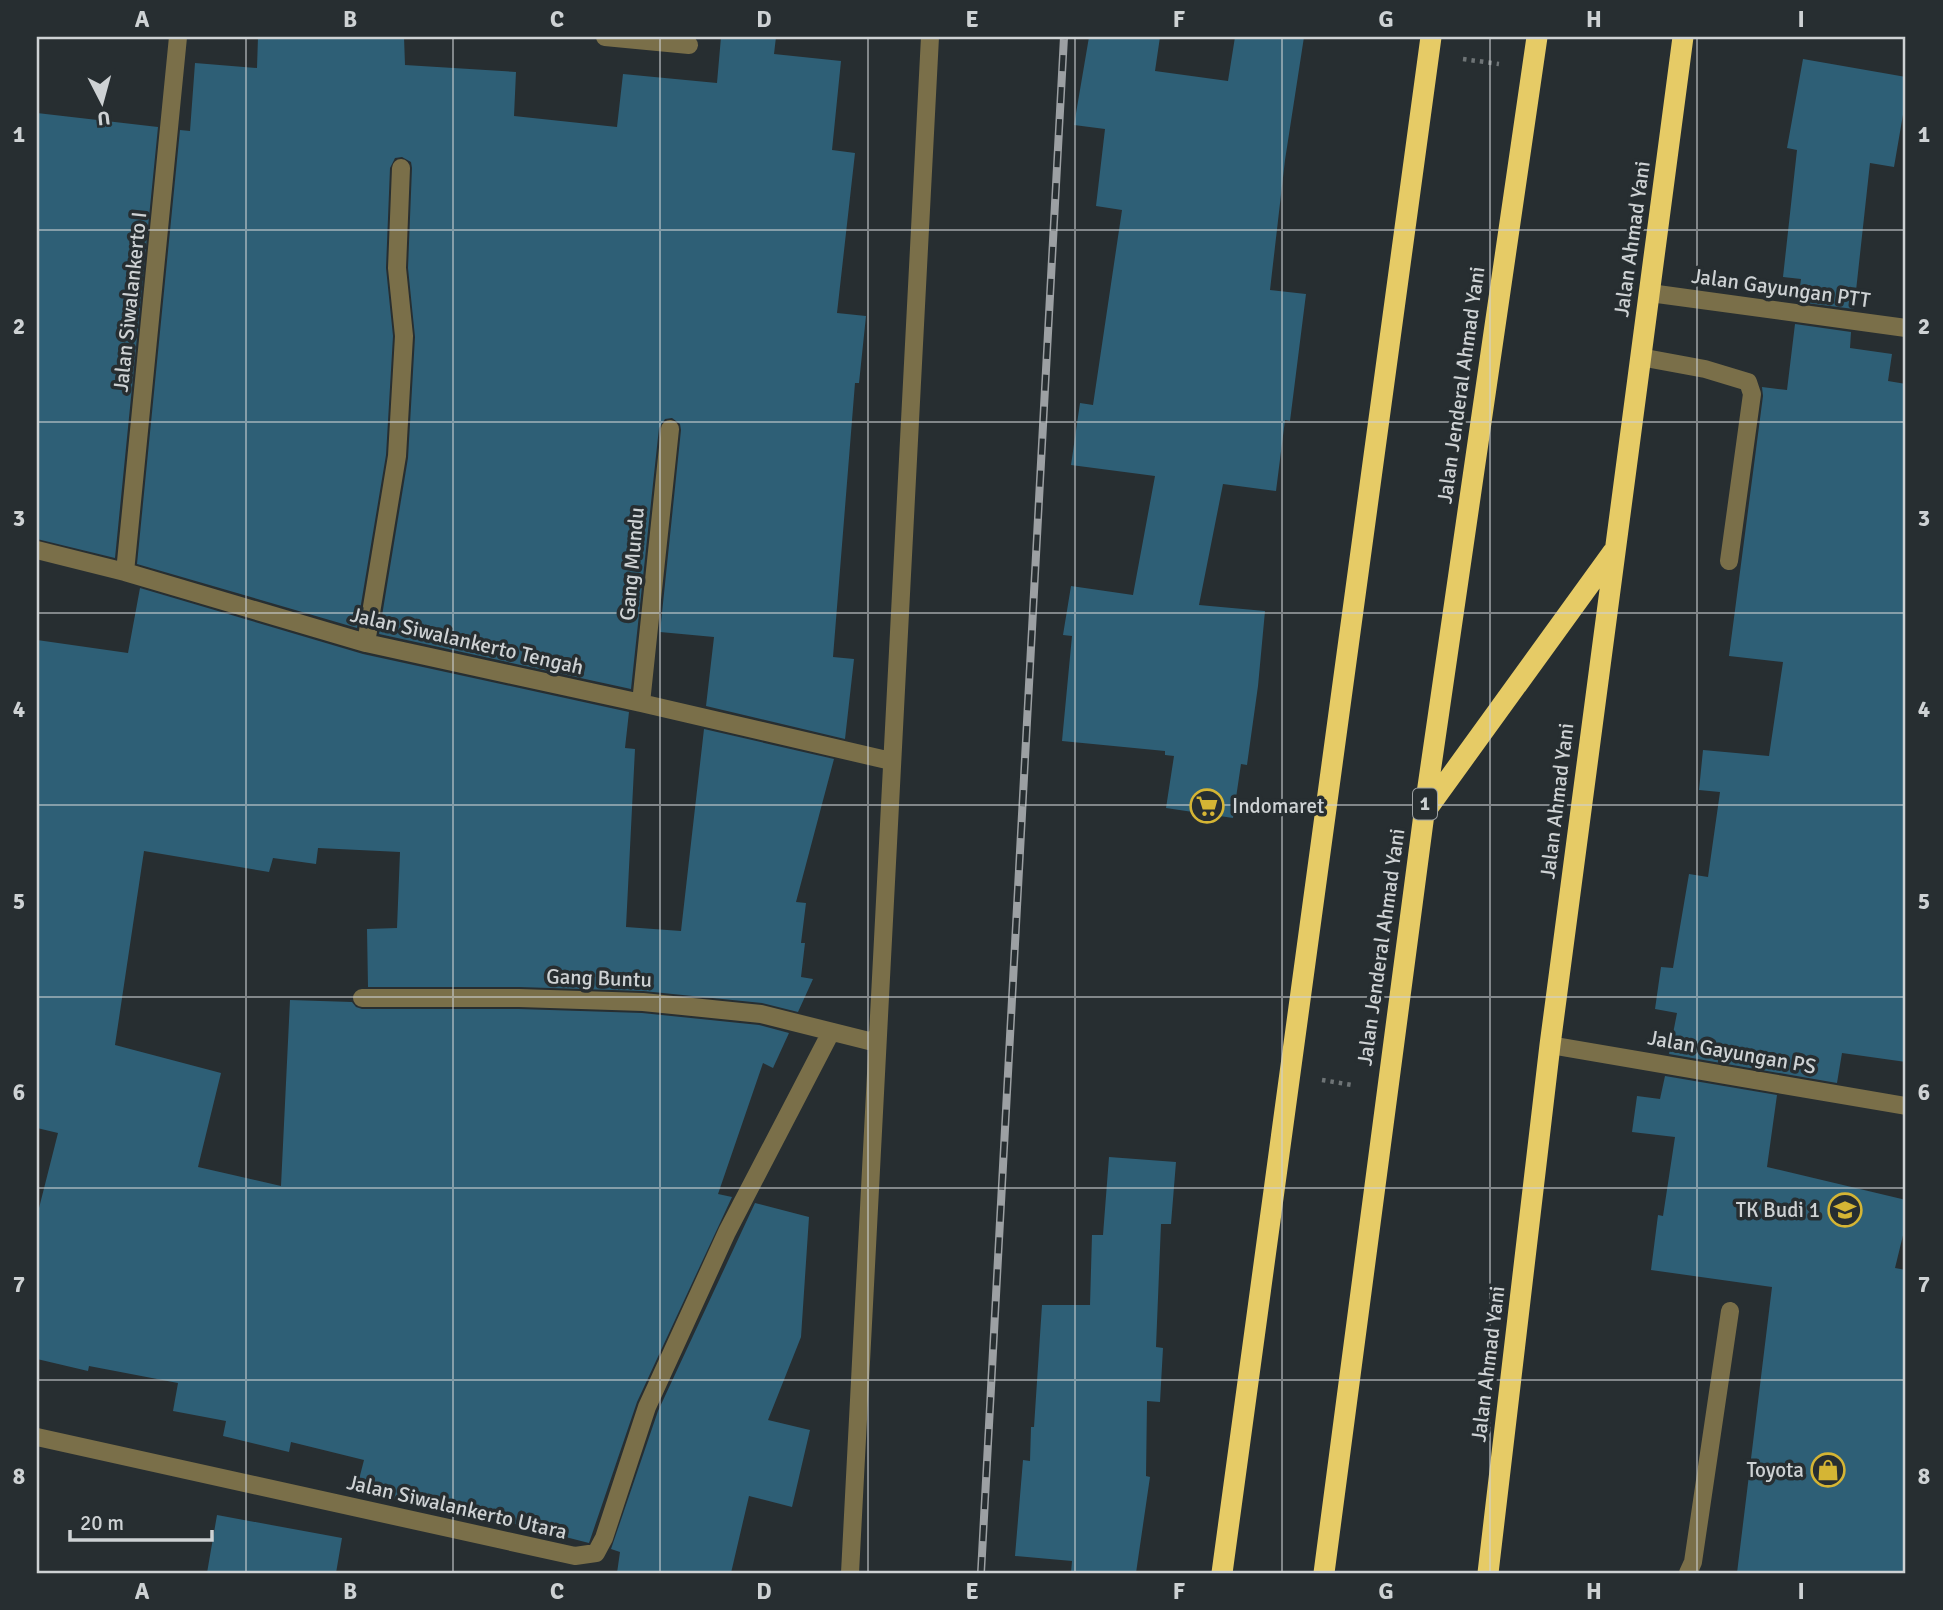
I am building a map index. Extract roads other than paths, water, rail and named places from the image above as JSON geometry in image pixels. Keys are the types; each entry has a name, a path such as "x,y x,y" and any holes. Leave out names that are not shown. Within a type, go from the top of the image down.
{"highway":[{"name":"Jalan Jenderal Ahmad Yani","path":"1324,1573 1424,814 1537,37"},
{"name":"Jalan Ahmad Yani","path":"1488,1573 1550,1045 1683,37"},
{"path":"1222,1573 1430,46"},
{"path":"1424,814 1615,550"}],"street":[{"name":"Jalan Siwalankerto I","path":"125,572 178,37"},
{"path":"605,37 689,45"},
{"path":"850,1573 930,37"},
{"path":"366,643 397,456 404,336 397,268 401,168"},
{"name":"Jalan Gayungan PTT","path":"1650,293 1906,328"},
{"path":"1640,357 1705,369 1748,382 1752,394 1729,561"},
{"name":"Gang Mundu","path":"641,703 670,429"},
{"name":"Jalan Siwalankerto Tengah","path":"37,551 125,572 366,643 891,761"},
{"name":"Gang Buntu","path":"362,998 519,998 643,1002 761,1014 877,1044"},
{"name":"Jalan Siwalankerto Utara","path":"37,1437 575,1556 596,1553 604,1538 647,1407 727,1232 831,1032"},
{"name":"Jalan Gayungan PS","path":"1550,1045 1906,1106"},
{"path":"1688,1573 1692,1562 1730,1311"}],"railway":[{"path":"981,1573 1064,37"}],"place":[{"name":"Indomaret","path":"1207,806"},
{"name":"TK Budi 1","path":"1845,1210"},
{"name":"Toyota","path":"1828,1470"}]}
